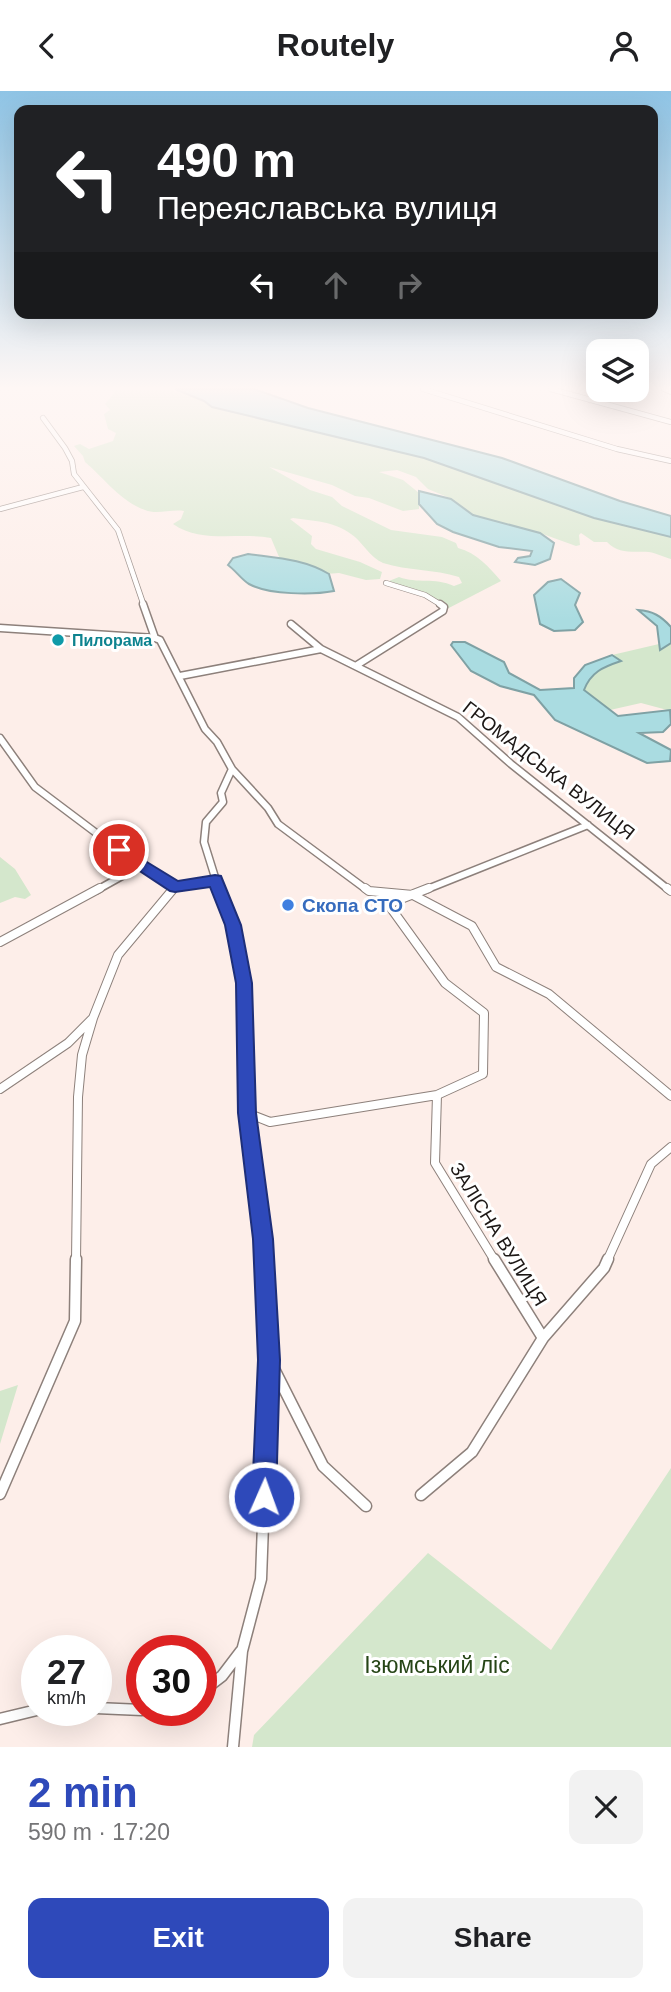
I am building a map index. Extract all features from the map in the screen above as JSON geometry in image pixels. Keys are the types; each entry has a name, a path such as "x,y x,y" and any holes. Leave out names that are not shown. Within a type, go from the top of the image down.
{"street":[{"path":"73,466 74,474 83,487 118,530 155,638"},
{"path":"0,509 83,487"},
{"path":"357,665 443,611 444,607 425,595 386,583"},
{"name":"ГРОМАДСЬКА ВУЛИЦЯ","path":"291,624 321,649 458,717 511,764 671,891"},
{"path":"0,628 160,640 205,729 217,742 232,769 268,808 278,824 369,891 413,895 472,926 496,967 548,994 671,1096"},
{"path":"180,676 321,649"},
{"path":"0,738 35,787 140,866 175,887"},
{"path":"0,755 8,752"},
{"path":"232,769 221,793 223,802 206,822 204,830 215,880 233,925 244,983 247,1113 263,1239 269,1360 261,1579 242,1651 233,1747"},
{"path":"247,1113 270,1122 437,1095 483,1074 484,1013 445,983 388,904 588,824"},
{"path":"0,942 140,866"},
{"path":"0,1494 75,1321 78,1097 82,1055 93,1018 118,955 175,887 215,880"},
{"path":"0,1090 68,1043 93,1018"},
{"name":"ЗАЛІСНА ВУЛИЦЯ","path":"437,1095 435,1163 543,1338"},
{"path":"421,1495 472,1452 543,1338 604,1268 651,1164 671,1147"},
{"path":"269,1360 323,1466 366,1506"},
{"path":"217,1680 242,1651"},
{"path":"0,1719 21,1714"}],"green space":[{"path":"89,466 447,466 594,518 671,537 671,559 649,552 622,551 607,542 594,542 581,533 580,545 576,546 473,515 452,499 428,489 416,477 397,470 379,472 403,480 419,493 419,509 403,511 369,498 355,496 332,485 269,467 310,490 332,497 342,506 391,530 442,537 456,543 458,548 482,561 501,581 443,611 444,607 425,595 389,581 399,577 454,586 462,583 459,577 383,563 355,537 338,526 290,519 312,536 311,544 316,549 360,562 382,572 380,579 366,580 339,573 312,575 282,564 271,538 196,534 173,524 181,519 184,511 145,510 113,489"},
{"path":"671,643 671,711 641,703 610,710 584,690 599,671 620,661 612,655 659,644 660,649"},
{"path":"0,857 15,869 31,895 25,899 15,897 0,903"},
{"path":"18,1385 0,1444 0,1391"},
{"name":"Ізюмський ліс","path":"671,1468 671,1747 252,1747 254,1735 428,1553 551,1650"}],"water":[{"path":"447,466 525,466 620,501 671,516 671,537 594,518"},
{"path":"419,491 451,499 473,515 540,533 554,543 550,559 535,565 515,562 518,558 530,556 532,551 499,547 437,524 419,504"},
{"path":"248,554 290,560 320,569 329,574 334,591 291,593 258,588 249,584 228,565 233,558"},
{"path":"561,579 580,593 575,605 583,622 575,630 554,631 540,624 534,595 548,582"},
{"path":"638,610 660,617 671,627 671,643 660,650 657,626"},
{"path":"453,642 465,642 504,662 509,673 540,690 574,688 574,678 585,665 612,655 621,661 598,671 584,690 618,716 670,710 671,724 663,732 639,733 671,750 670,761 647,763 555,720 534,695 500,686 471,671 451,645"}],"place":[{"name":"Пилорама","path":"58,640"},
{"name":"Скопа СТО","path":"288,905"}],"route":[{"path":"119,850 175,887 215,880 233,925 244,983 247,1113 263,1239 269,1360 264,1497"}]}
